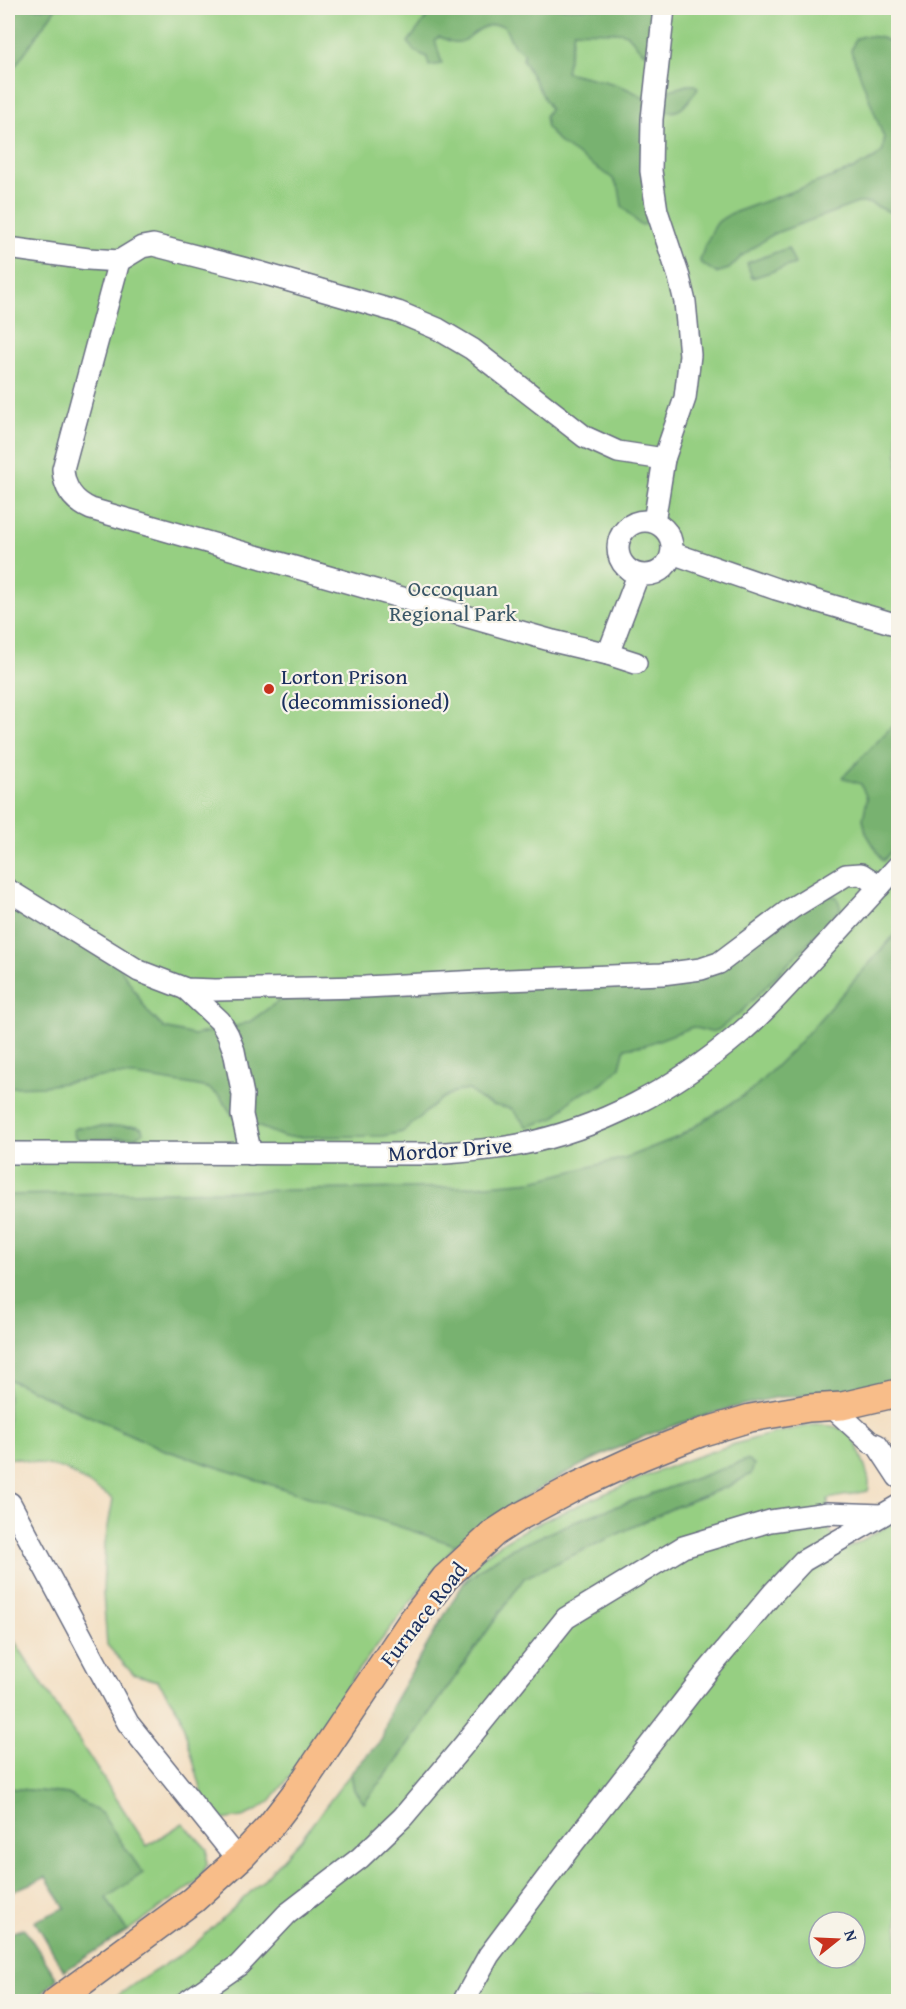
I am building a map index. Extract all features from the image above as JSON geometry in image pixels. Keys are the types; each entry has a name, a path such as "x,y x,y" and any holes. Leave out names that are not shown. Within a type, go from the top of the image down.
{"main road":[{"name":"Furnace Road","path":"55,2001 194,1900 238,1860 271,1825 298,1790 411,1622 445,1578 494,1533 577,1486 700,1433 750,1418 843,1405 898,1393"}],"street":[{"path":"654,522 664,459 685,398 690,355 685,302 657,211 651,171 652,119 664,8"},
{"path":"8,248 119,261 142,247 153,245 398,312 438,329 472,350 585,437 618,452 664,459"},
{"path":"119,261 63,469 66,487 81,504 636,663"},
{"path":"637,522 654,522 661,526 671,538 672,554 663,569 647,576 638,575 623,565 618,548 619,540 629,526 637,522"},
{"path":"672,554 898,626"},
{"path":"608,654 638,575"},
{"name":"Mordor Drive","path":"8,1153 432,1154 487,1150 554,1136 615,1114 647,1098 714,1055 783,991 898,866"},
{"path":"186,989 365,987 662,974 700,969 719,963 792,908 846,875 861,874 880,886"},
{"path":"8,890 139,970 186,989 220,1021 234,1051 243,1095 242,1115 251,1154"},
{"path":"843,1405 878,1438 877,1445 898,1477"},
{"path":"10,1503 128,1723 238,1860"},
{"path":"186,2001 238,1965 287,1914 360,1858 403,1817 464,1746 566,1618 683,1547 770,1521 828,1513 890,1510"},
{"path":"463,2001 489,1955 568,1850 706,1673 773,1593 802,1561 890,1510"}],"green space":[{"name":"Occoquan Regional Park","path":"8,8 898,8 898,1183 732,1407 648,1434 568,1471 493,1516 455,1545 355,1674 314,1747 271,1800 256,1811 242,1817 222,1820 207,1810 180,1714 158,1681 133,1674 107,1645 103,1593 105,1543 113,1499 65,1469 15,1458 8,1459 8,1379 162,1449 448,1542 8,1336"},
{"path":"8,8 56,8 9,75 8,81"},
{"path":"434,8 650,8 657,19 652,49 645,53 624,33 574,31 566,72 629,89 646,100 654,214 649,224 640,225 622,206 619,188 612,178 561,144 547,128 545,116 550,109 523,60 524,53 514,46 504,26 486,26 460,42 452,42 439,37 435,40 442,64 429,66 427,57 414,51 408,42"},
{"path":"863,36 880,37 898,46 898,216 870,203 858,203 773,234 742,256 729,269 716,273 700,262 710,235 721,220 730,214 851,170 875,158 883,151 884,138 851,51 855,39"},
{"path":"695,85 698,88 689,101 677,111 667,111 664,96 670,90"},
{"path":"788,248 795,264 752,278 747,263"},
{"path":"898,720 898,843 883,861 866,833 863,819 867,799 861,784 842,778"},
{"path":"824,894 837,897 841,909 743,1010 718,1030 710,1032 693,1027 645,1045 625,1048 620,1067 602,1084 574,1097 554,1118 527,1127 512,1109 492,1105 469,1090 454,1092 441,1099 403,1132 383,1136 284,1137 233,1116 220,1097 208,1088 188,1084 114,1075 44,1086 8,1087 8,898 118,964 148,1012 164,1028 194,1035 249,1022 280,1000 709,974"},
{"path":"898,931 898,1378 850,1391 763,1400 694,1418 658,1431 587,1462 553,1481 519,1501 455,1545 162,1449 8,1379 8,1195 465,1187 533,1181 625,1158 678,1137 751,1091 796,1046"},
{"path":"137,1126 142,1128 143,1133 137,1137 80,1140 75,1137 73,1130 79,1127"},
{"path":"813,1425 834,1426 848,1432 864,1464 869,1484 868,1491 828,1499 829,1529 841,1552 898,1520 898,2001 109,2002 191,1948 262,1881 300,1840 351,1773 354,1790 364,1803 396,1762 524,1578 675,1507 729,1486 751,1474 753,1466 747,1460 581,1519 483,1567 462,1585 473,1567 485,1555 508,1539 533,1526 631,1482 751,1439"},
{"path":"747,1460 754,1465 751,1474 729,1486 675,1507 524,1578 396,1762 364,1803 354,1790 351,1773 382,1739 391,1707 462,1585 483,1567 509,1550 581,1519"},
{"path":"8,1631 147,1846 183,1823 207,1849 207,1865 197,1882 127,1931 106,1898 68,1794 8,1788"},
{"path":"8,1788 68,1794 101,1813 143,1873 106,1898 127,1931 64,1971 35,1921 65,1908 46,1877 8,1893"},
{"path":"24,1928 57,1979 35,2001 8,2001 8,1934"}],"place":[{"name":"Lorton Prison (decommissioned)","path":"269,689"}]}
